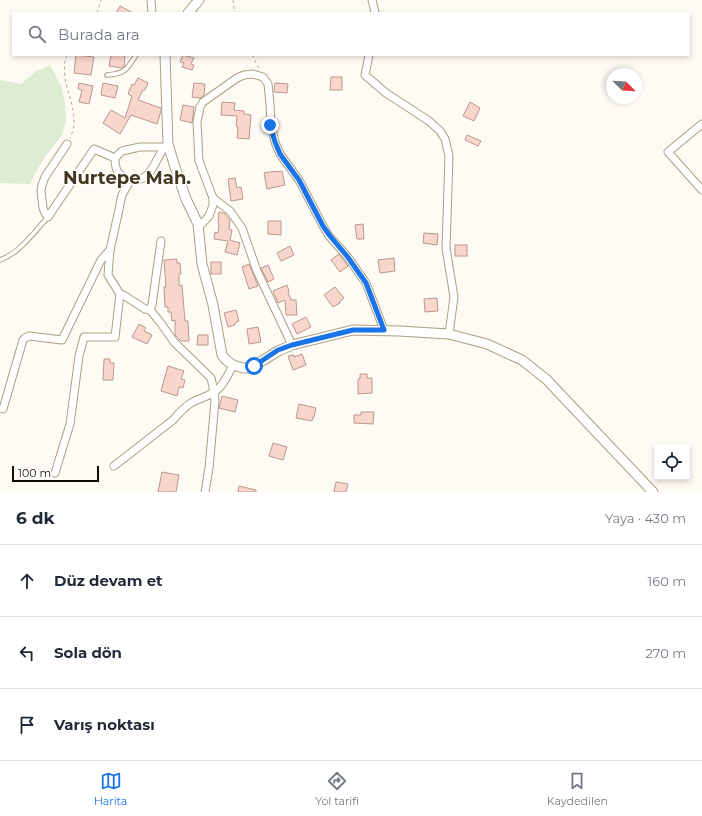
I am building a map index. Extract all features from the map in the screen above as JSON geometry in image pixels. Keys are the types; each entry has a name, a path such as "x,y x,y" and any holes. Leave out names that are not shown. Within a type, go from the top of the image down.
{"street":[{"path":"151,0 152,12"},
{"path":"189,12 199,0"},
{"path":"372,0 375,12"},
{"path":"165,56 166,145 198,224 202,264 213,305 222,355 226,360 233,365 243,368 250,368 278,350 292,345 353,330 399,330 449,334 487,344 522,360 546,379 650,491"},
{"path":"369,56 365,75 386,93 429,121 440,131 445,139 449,156 446,248 454,297 449,334"},
{"path":"198,228 209,216 213,205 213,198 199,161 198,122 200,107 203,102 237,78 244,75 253,74 263,77 268,84 270,125 280,154 299,180 323,226 366,283 384,330"},
{"path":"702,124 668,152 702,190"},
{"path":"67,144 45,177 42,185 41,192 43,208 48,217 94,150 115,158"},
{"path":"166,145 158,160 143,178 130,181 119,175 115,166 115,158 122,151 166,145"},
{"path":"130,181 122,195 110,250 108,275 120,294 145,309 150,310 174,342 211,378 215,402 206,492"},
{"path":"213,198 230,211 242,228 257,271 292,345"},
{"path":"150,310 161,241"},
{"path":"3,409 23,340 29,336 62,340 101,260 110,250"},
{"path":"55,473 70,424 79,356 84,337 114,337 120,294"},
{"path":"114,466 173,420 179,412 191,403 219,389 226,380 233,365"},
{"path":"211,378 226,380"}],"lane":[{"path":"107,75 117,74 124,70 130,65 135,56"},
{"path":"0,260 17,250 48,217"}],"path":[{"path":"97,12 101,0"},
{"path":"233,0 235,12"},
{"path":"67,56 64,74 74,111 74,124 67,144"},
{"path":"252,56 263,77"}],"green space":[{"path":"50,65 61,86 65,101 66,121 62,135 45,157 30,184 0,183 0,80 21,84 35,72"}],"building":[{"path":"120,6 131,12 117,12"},
{"path":"76,56 94,57 91,75 74,73"},
{"path":"111,56 125,56 124,67 109,66"},
{"path":"183,56 194,58 191,64 194,65 192,70 182,67 184,63 180,62"},
{"path":"331,77 342,77 342,90 330,90"},
{"path":"138,78 148,83 138,100 161,108 157,124 131,115 120,134 103,123 111,110 125,118 132,96 128,94 132,84 134,85"},
{"path":"79,83 93,86 89,104 79,102 82,90 78,89"},
{"path":"103,83 118,86 115,98 101,95"},
{"path":"194,83 205,84 204,95 201,98 192,97"},
{"path":"275,83 288,84 287,93 274,92"},
{"path":"222,102 235,103 234,110 244,111 244,114 251,115 249,139 237,138 237,116 221,115"},
{"path":"470,102 480,108 474,121 463,116"},
{"path":"183,105 194,107 192,123 180,120"},
{"path":"467,135 481,141 478,146 465,140"},
{"path":"282,171 285,185 267,189 264,173"},
{"path":"235,178 237,188 241,187 243,199 231,201 228,179"},
{"path":"219,212 224,213 230,220 229,229 232,230 230,240 240,243 237,255 225,252 228,241 214,239 215,232 218,233"},
{"path":"268,221 281,221 281,235 268,234"},
{"path":"363,224 364,239 357,239 355,225"},
{"path":"424,233 438,234 437,245 423,243"},
{"path":"455,245 467,245 467,256 455,256"},
{"path":"290,246 294,255 281,261 277,253"},
{"path":"339,254 348,266 340,272 331,260"},
{"path":"394,258 395,271 380,273 378,260"},
{"path":"177,259 177,263 180,263 181,274 179,274 179,286 182,285 185,321 188,321 189,341 181,341 175,335 175,320 172,321 171,312 168,312 168,307 165,307 164,287 166,287 164,260"},
{"path":"211,262 221,262 221,274 211,274"},
{"path":"249,264 258,286 249,289 242,267"},
{"path":"268,265 274,279 268,282 261,268"},
{"path":"287,285 291,300 296,300 297,315 286,315 285,300 278,303 273,291"},
{"path":"335,287 344,298 339,302 340,303 333,307 324,295"},
{"path":"437,298 438,311 425,312 424,299"},
{"path":"236,310 239,321 235,323 235,325 228,327 224,313"},
{"path":"306,317 311,327 297,334 292,324"},
{"path":"139,324 146,328 144,331 152,335 147,344 132,337"},
{"path":"258,327 261,342 249,344 247,329"},
{"path":"198,335 208,335 208,345 197,345"},
{"path":"302,354 306,365 293,370 288,356 294,355 294,357"},
{"path":"104,359 110,359 110,363 114,363 113,380 103,380"},
{"path":"168,366 184,371 181,379 185,380 183,388 179,387 177,396 161,391"},
{"path":"360,374 367,374 367,378 372,378 372,393 358,394 358,379 360,379"},
{"path":"222,396 238,400 235,412 219,408"},
{"path":"299,404 316,408 312,421 296,418"},
{"path":"361,412 374,412 373,424 354,423 354,415 361,415"},
{"path":"273,443 287,447 283,460 269,456"},
{"path":"162,472 179,475 176,492 158,492"},
{"path":"336,482 348,484 346,492 334,492"},
{"path":"239,486 256,490 256,492 238,492"}],"district":[{"name":"Nurtepe Mah.","path":"127,178"}],"route":[{"path":"254,366 278,350 312,339 353,330 384,330 366,283 323,226 299,180 280,154 270,125"}]}
